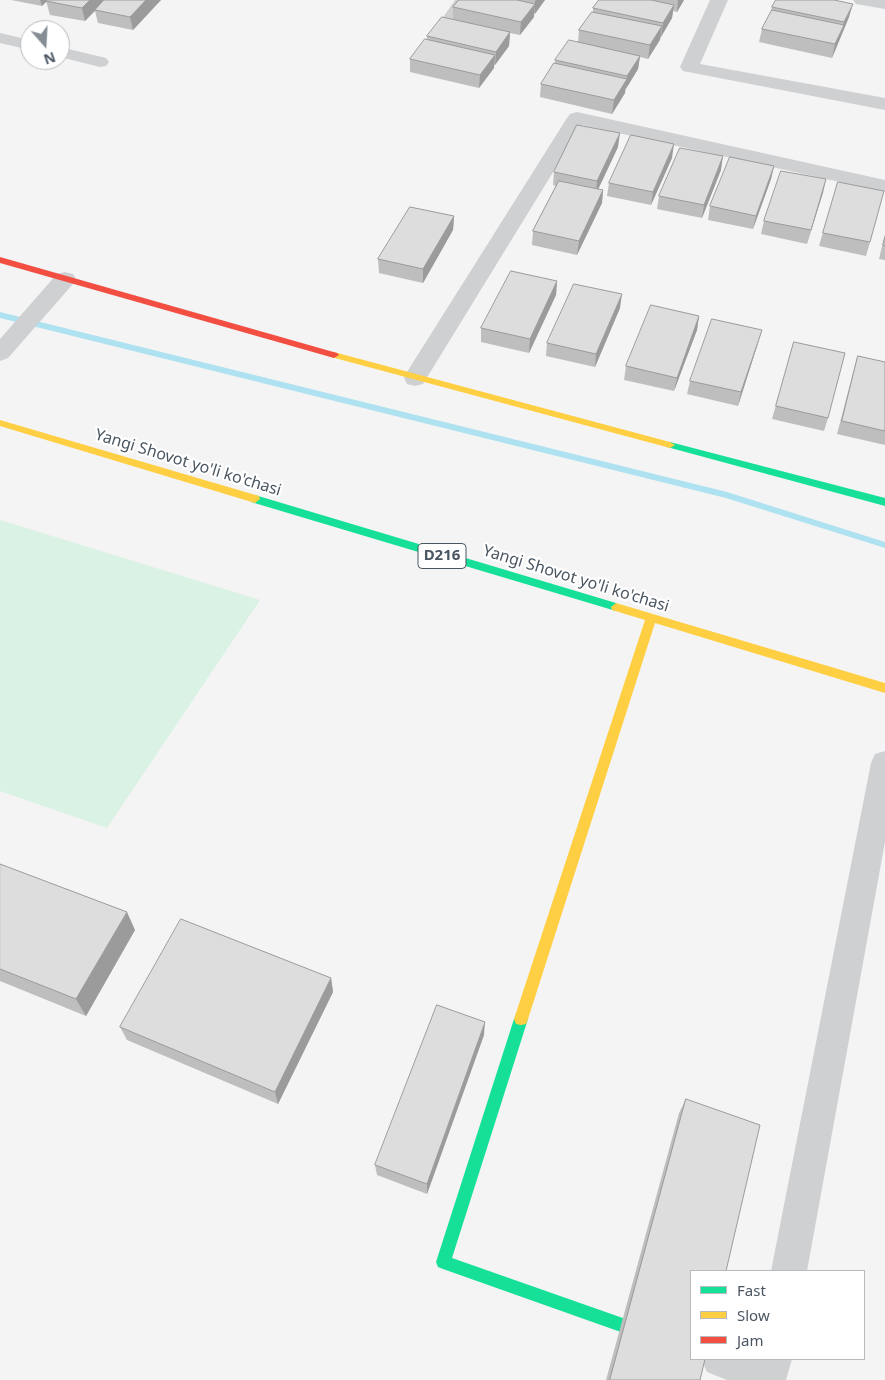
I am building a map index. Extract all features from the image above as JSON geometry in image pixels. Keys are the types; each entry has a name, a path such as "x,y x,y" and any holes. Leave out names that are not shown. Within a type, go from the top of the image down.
{"street":[{"path":"419,64 464,0"},
{"path":"719,0 689,67 885,104"},
{"path":"862,0 885,4"},
{"path":"0,38 20,43"},
{"path":"70,54 100,62"},
{"path":"415,378 577,118 885,186"},
{"path":"0,260 415,378 885,502"},
{"path":"0,353 66,279"},
{"name":"Yangi Shovot yo'li ko'chasi","path":"0,423 885,688"},
{"path":"651,618 443,1262 690,1349"},
{"path":"789,1270 885,763"},
{"path":"723,1360 769,1376 773,1360"}],"green space":[{"path":"0,520 260,600 107,828 0,791"}],"building":[{"path":"90,0 82,8 46,1"},
{"path":"104,0 146,0 130,17 95,10"},
{"path":"459,0 517,0 535,4 521,22 453,7"},
{"path":"599,0 651,0 674,5 663,23 593,8"},
{"path":"776,0 834,0 853,4 844,22 772,7"},
{"path":"772,10 844,25 835,44 762,29"},
{"path":"592,12 662,26 650,45 579,30"},
{"path":"442,17 510,32 496,52 427,36"},
{"path":"425,39 495,55 480,75 410,59"},
{"path":"569,40 640,56 627,76 555,60"},
{"path":"554,63 627,79 614,100 541,84"},
{"path":"577,125 620,133 597,181 554,172"},
{"path":"631,135 674,144 653,192 609,183"},
{"path":"680,148 723,156 704,205 659,196"},
{"path":"730,157 774,166 756,216 710,206"},
{"path":"781,171 826,179 811,230 764,221"},
{"path":"559,181 603,190 579,241 533,231"},
{"path":"838,182 884,191 870,242 823,233"},
{"path":"410,207 454,216 423,269 378,259"},
{"path":"511,271 557,281 530,339 481,328"},
{"path":"574,284 622,294 596,354 547,343"},
{"path":"651,305 699,316 677,378 626,366"},
{"path":"712,319 762,330 741,392 690,381"},
{"path":"794,342 845,353 828,418 776,406"},
{"path":"858,356 885,362 885,431 842,421"},
{"path":"0,864 127,912 76,999 0,969"},
{"path":"181,919 331,978 275,1092 120,1027"},
{"path":"437,1005 485,1022 427,1184 375,1165"},
{"path":"686,1099 760,1125 726,1270 690,1270 690,1360 705,1360 700,1380 610,1380"}],"waterway":[{"path":"0,315 727,495 885,545"}],"traffic: fast":[{"path":"670,445 885,502"},
{"path":"255,499 616,607"},
{"path":"521,1019 443,1262 632,1328"}],"traffic: slow":[{"path":"334,355 670,445"},
{"path":"0,423 255,499"},
{"path":"616,607 885,688"},
{"path":"521,1019 651,618"},
{"path":"632,1328 690,1349"}],"traffic: jam":[{"path":"0,260 334,355"}]}
